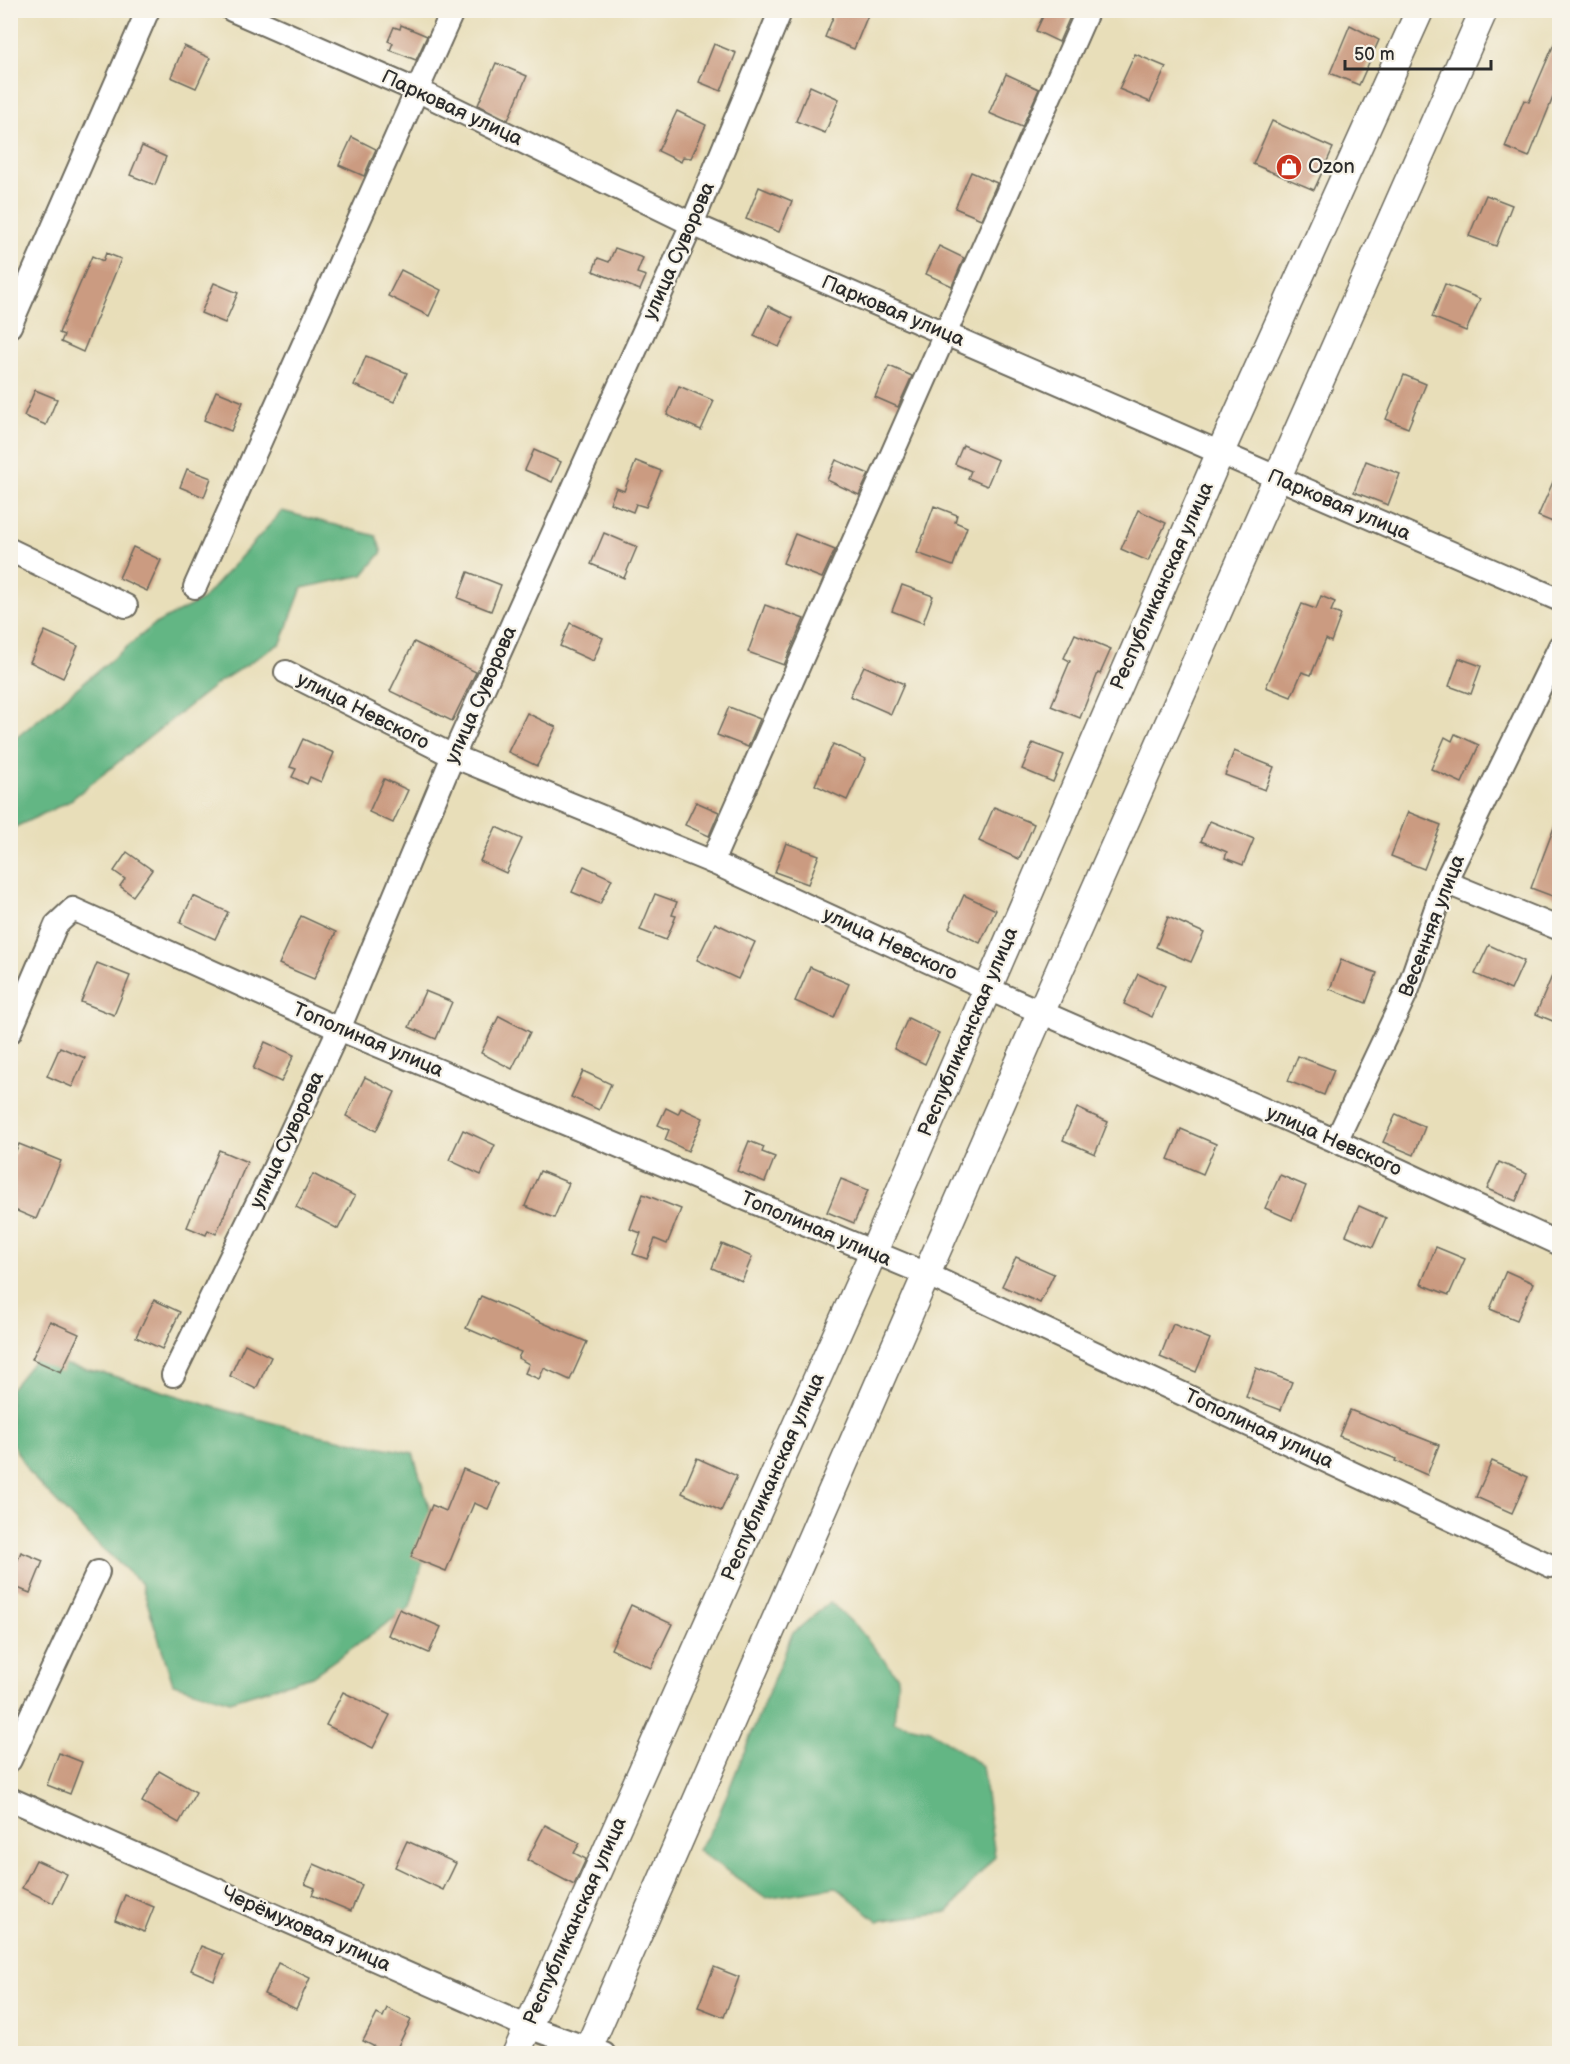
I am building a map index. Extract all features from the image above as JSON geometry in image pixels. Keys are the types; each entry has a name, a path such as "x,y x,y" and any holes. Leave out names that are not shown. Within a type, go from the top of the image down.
{"street":[{"path":"10,326 148,10"},
{"name":"Парковая улица","path":"232,10 418,91 692,224 1560,600"},
{"path":"195,587 453,10"},
{"name":"улица Суворова","path":"173,1375 339,1029 453,756 692,224 781,10"},
{"path":"712,862 1088,10"},
{"name":"Республиканская улица","path":"516,2054 873,1253 1220,453 1420,10"},
{"path":"593,2051 926,1274 1484,10"},
{"path":"10,550 126,606"},
{"name":"Весенняя улица","path":"1336,1141 1408,989 1445,882 1560,646"},
{"name":"улица Невского","path":"286,672 453,756 712,862 986,988 1336,1141 1560,1244"},
{"path":"1445,882 1560,929"},
{"name":"Тополиная улица","path":"10,1032 56,925 73,909 339,1029 926,1274 1551,1566"},
{"path":"10,1760 98,1572"},
{"name":"Черёмуховая улица","path":"10,1799 528,2027 593,2051"}],"green space":[{"path":"282,511 376,536 382,552 363,575 302,588 281,643 219,682 68,802 11,829 11,742 155,624 202,600"},
{"path":"36,1358 107,1374 214,1407 318,1435 413,1453 434,1524 410,1607 312,1676 230,1701 173,1684 141,1583 93,1540 29,1473 11,1441 10,1390"},
{"path":"830,1602 858,1628 898,1677 894,1722 930,1730 982,1766 995,1856 948,1912 878,1921 836,1887 765,1898 698,1850 714,1826 792,1634"}],"building":[{"path":"836,10 870,10 854,49 825,37"},
{"path":"1046,10 1073,10 1059,42 1036,31"},
{"path":"401,25 427,36 416,60 390,50 393,43 388,41 394,27 400,29"},
{"path":"1350,25 1379,40 1359,85 1330,73"},
{"path":"1560,30 1560,97 1554,95 1529,157 1505,147 1524,100 1529,102"},
{"path":"714,44 736,53 721,91 699,82"},
{"path":"184,46 210,58 196,88 171,77"},
{"path":"1135,54 1166,67 1150,102 1119,89"},
{"path":"496,63 527,76 508,120 478,105"},
{"path":"1006,74 1039,89 1022,127 989,113"},
{"path":"810,86 839,99 825,133 796,121"},
{"path":"677,111 706,125 691,158 683,157 681,162 658,151"},
{"path":"1272,121 1333,148 1314,190 1253,164"},
{"path":"352,137 376,149 364,176 339,165"},
{"path":"142,146 166,157 155,185 130,175"},
{"path":"971,172 997,183 981,219 955,208"},
{"path":"759,187 792,201 779,232 746,219"},
{"path":"1486,195 1512,205 1496,246 1469,236"},
{"path":"939,246 964,258 952,286 926,274"},
{"path":"615,248 643,258 637,273 646,276 640,290 593,271 598,258 609,262"},
{"path":"106,253 121,259 83,352 61,342 64,335 59,333 92,256 103,261"},
{"path":"401,270 441,290 429,316 388,296"},
{"path":"214,283 238,293 225,323 201,313"},
{"path":"1445,284 1480,299 1466,331 1432,317"},
{"path":"768,306 793,318 779,347 754,336"},
{"path":"366,356 407,373 394,402 354,385"},
{"path":"889,366 912,376 898,407 875,397"},
{"path":"1404,375 1426,384 1408,428 1386,419"},
{"path":"679,386 714,401 701,430 667,415"},
{"path":"35,390 57,399 46,425 24,416"},
{"path":"216,391 243,402 231,431 204,420"},
{"path":"963,445 998,460 987,486 968,478 971,471 955,464"},
{"path":"534,450 561,462 552,482 525,470"},
{"path":"836,460 869,474 859,495 827,480"},
{"path":"636,461 661,471 646,507 636,504 633,512 610,503 616,488 624,491"},
{"path":"1366,461 1400,474 1388,505 1354,492"},
{"path":"1560,466 1560,525 1538,516"},
{"path":"187,469 211,478 204,497 180,487"},
{"path":"934,506 957,515 955,522 967,527 953,566 917,553"},
{"path":"1138,510 1166,523 1148,561 1121,549"},
{"path":"604,533 637,547 624,578 591,564"},
{"path":"795,534 835,550 822,578 783,563"},
{"path":"133,547 161,560 147,591 119,578"},
{"path":"468,572 501,585 491,611 458,598"},
{"path":"902,585 933,596 923,623 892,611"},
{"path":"1321,596 1335,602 1331,611 1341,615 1331,642 1326,639 1311,675 1302,672 1291,697 1266,687 1302,604 1316,609"},
{"path":"765,605 804,619 784,665 748,652"},
{"path":"570,623 603,638 593,661 560,646"},
{"path":"45,631 78,646 63,678 30,662"},
{"path":"1075,634 1111,649 1100,674 1098,673 1080,718 1051,706 1070,661 1064,658"},
{"path":"414,642 476,672 452,721 390,691"},
{"path":"1459,658 1481,666 1471,694 1449,686"},
{"path":"864,666 904,684 891,714 850,696"},
{"path":"729,707 760,719 748,747 717,735"},
{"path":"527,713 556,727 537,766 508,752"},
{"path":"1455,734 1479,745 1462,783 1431,769 1445,737 1452,741"},
{"path":"303,739 334,753 321,782 310,777 307,784 292,777 296,769 290,767"},
{"path":"1033,743 1064,755 1053,782 1022,769"},
{"path":"833,744 866,759 847,800 815,785"},
{"path":"1234,751 1274,767 1265,790 1225,775"},
{"path":"384,779 408,790 393,823 369,812"},
{"path":"696,802 719,812 709,836 685,825"},
{"path":"994,807 1034,824 1019,859 979,841"},
{"path":"1408,812 1441,825 1424,869 1391,856"},
{"path":"1558,817 1560,817 1560,899 1531,888"},
{"path":"1210,821 1254,839 1243,865 1225,858 1227,852 1201,841"},
{"path":"496,827 522,839 506,873 480,861"},
{"path":"786,843 819,855 808,884 775,872"},
{"path":"127,852 152,870 133,896 120,886 125,879 114,871"},
{"path":"584,866 612,879 600,904 572,892"},
{"path":"655,894 677,902 672,915 676,916 666,940 640,930"},
{"path":"964,895 996,910 980,943 949,928"},
{"path":"193,896 228,912 215,939 180,923"},
{"path":"301,916 336,932 314,979 279,964"},
{"path":"1168,917 1204,933 1191,962 1156,947"},
{"path":"715,923 755,942 738,979 697,960"},
{"path":"1489,945 1524,961 1511,990 1475,974"},
{"path":"1560,957 1560,1024 1536,1014"},
{"path":"1341,960 1377,973 1366,1003 1330,989"},
{"path":"97,963 130,976 114,1015 81,1002"},
{"path":"810,967 849,984 834,1018 795,1001"},
{"path":"1138,974 1165,986 1152,1017 1124,1004"},
{"path":"425,991 452,1002 436,1039 409,1027"},
{"path":"499,1016 530,1032 512,1069 481,1053"},
{"path":"908,1018 939,1033 925,1064 894,1049"},
{"path":"265,1042 294,1055 281,1082 253,1069"},
{"path":"60,1047 85,1058 72,1087 47,1076"},
{"path":"1298,1056 1334,1070 1324,1095 1288,1081"},
{"path":"583,1071 611,1084 599,1110 571,1097"},
{"path":"365,1077 395,1092 376,1131 346,1116"},
{"path":"666,1108 678,1114 681,1108 703,1118 688,1151 665,1140 669,1130 658,1125"},
{"path":"1077,1108 1108,1122 1095,1154 1063,1140"},
{"path":"1396,1114 1425,1127 1414,1155 1383,1142"},
{"path":"1181,1129 1216,1144 1203,1174 1168,1159"},
{"path":"463,1130 495,1145 481,1175 449,1160"},
{"path":"749,1141 764,1147 762,1152 775,1157 765,1182 737,1171"},
{"path":"19,1144 61,1161 36,1219 10,1208 10,1164"},
{"path":"219,1150 247,1162 216,1234 208,1230 206,1235 187,1227"},
{"path":"1499,1162 1527,1174 1516,1201 1487,1189"},
{"path":"540,1171 569,1183 554,1218 525,1206"},
{"path":"313,1174 355,1196 338,1229 296,1207"},
{"path":"1280,1175 1306,1186 1292,1220 1265,1208"},
{"path":"841,1179 868,1190 854,1223 827,1212"},
{"path":"643,1194 681,1209 667,1244 655,1239 647,1259 633,1254 641,1233 630,1229"},
{"path":"1359,1206 1386,1218 1373,1247 1346,1235"},
{"path":"722,1244 752,1257 742,1281 712,1268"},
{"path":"1436,1247 1465,1259 1449,1295 1421,1284"},
{"path":"1016,1257 1054,1274 1040,1303 1002,1286"},
{"path":"1506,1271 1533,1283 1517,1320 1490,1309"},
{"path":"481,1296 587,1342 570,1380 544,1368 539,1379 525,1373 529,1364 518,1358 521,1352 466,1328"},
{"path":"154,1300 180,1312 162,1349 136,1337"},
{"path":"50,1321 79,1334 61,1372 32,1359"},
{"path":"1173,1324 1210,1339 1196,1372 1160,1357"},
{"path":"245,1344 271,1357 256,1389 230,1376"},
{"path":"1256,1368 1292,1382 1281,1410 1246,1397"},
{"path":"1350,1410 1439,1445 1427,1475 1395,1461 1396,1459 1339,1436"},
{"path":"697,1458 737,1476 721,1511 682,1493"},
{"path":"1492,1461 1528,1477 1512,1513 1476,1497"},
{"path":"463,1469 499,1484 488,1509 474,1503 446,1571 411,1557 432,1505 446,1511"},
{"path":"21,1552 43,1561 30,1593 10,1585 10,1579"},
{"path":"631,1605 672,1624 651,1668 611,1649"},
{"path":"399,1609 441,1627 429,1653 388,1635"},
{"path":"343,1692 390,1715 373,1748 326,1725"},
{"path":"59,1753 82,1762 70,1794 47,1785"},
{"path":"159,1771 196,1792 179,1823 142,1802"},
{"path":"545,1825 580,1843 574,1853 586,1859 574,1885 527,1860"},
{"path":"407,1841 456,1863 443,1890 395,1867"},
{"path":"36,1860 67,1874 53,1903 22,1888"},
{"path":"314,1864 362,1885 351,1911 312,1895 315,1888 305,1884"},
{"path":"125,1895 154,1907 144,1932 115,1920"},
{"path":"201,1946 224,1955 214,1980 191,1970"},
{"path":"278,1963 310,1978 296,2009 264,1994"},
{"path":"714,1967 739,1977 724,2017 698,2007"},
{"path":"387,2008 411,2020 394,2054 389,2054 363,2041 377,2014 383,2017"}],"place":[{"name":"Ozon","path":"1289,167"}]}
